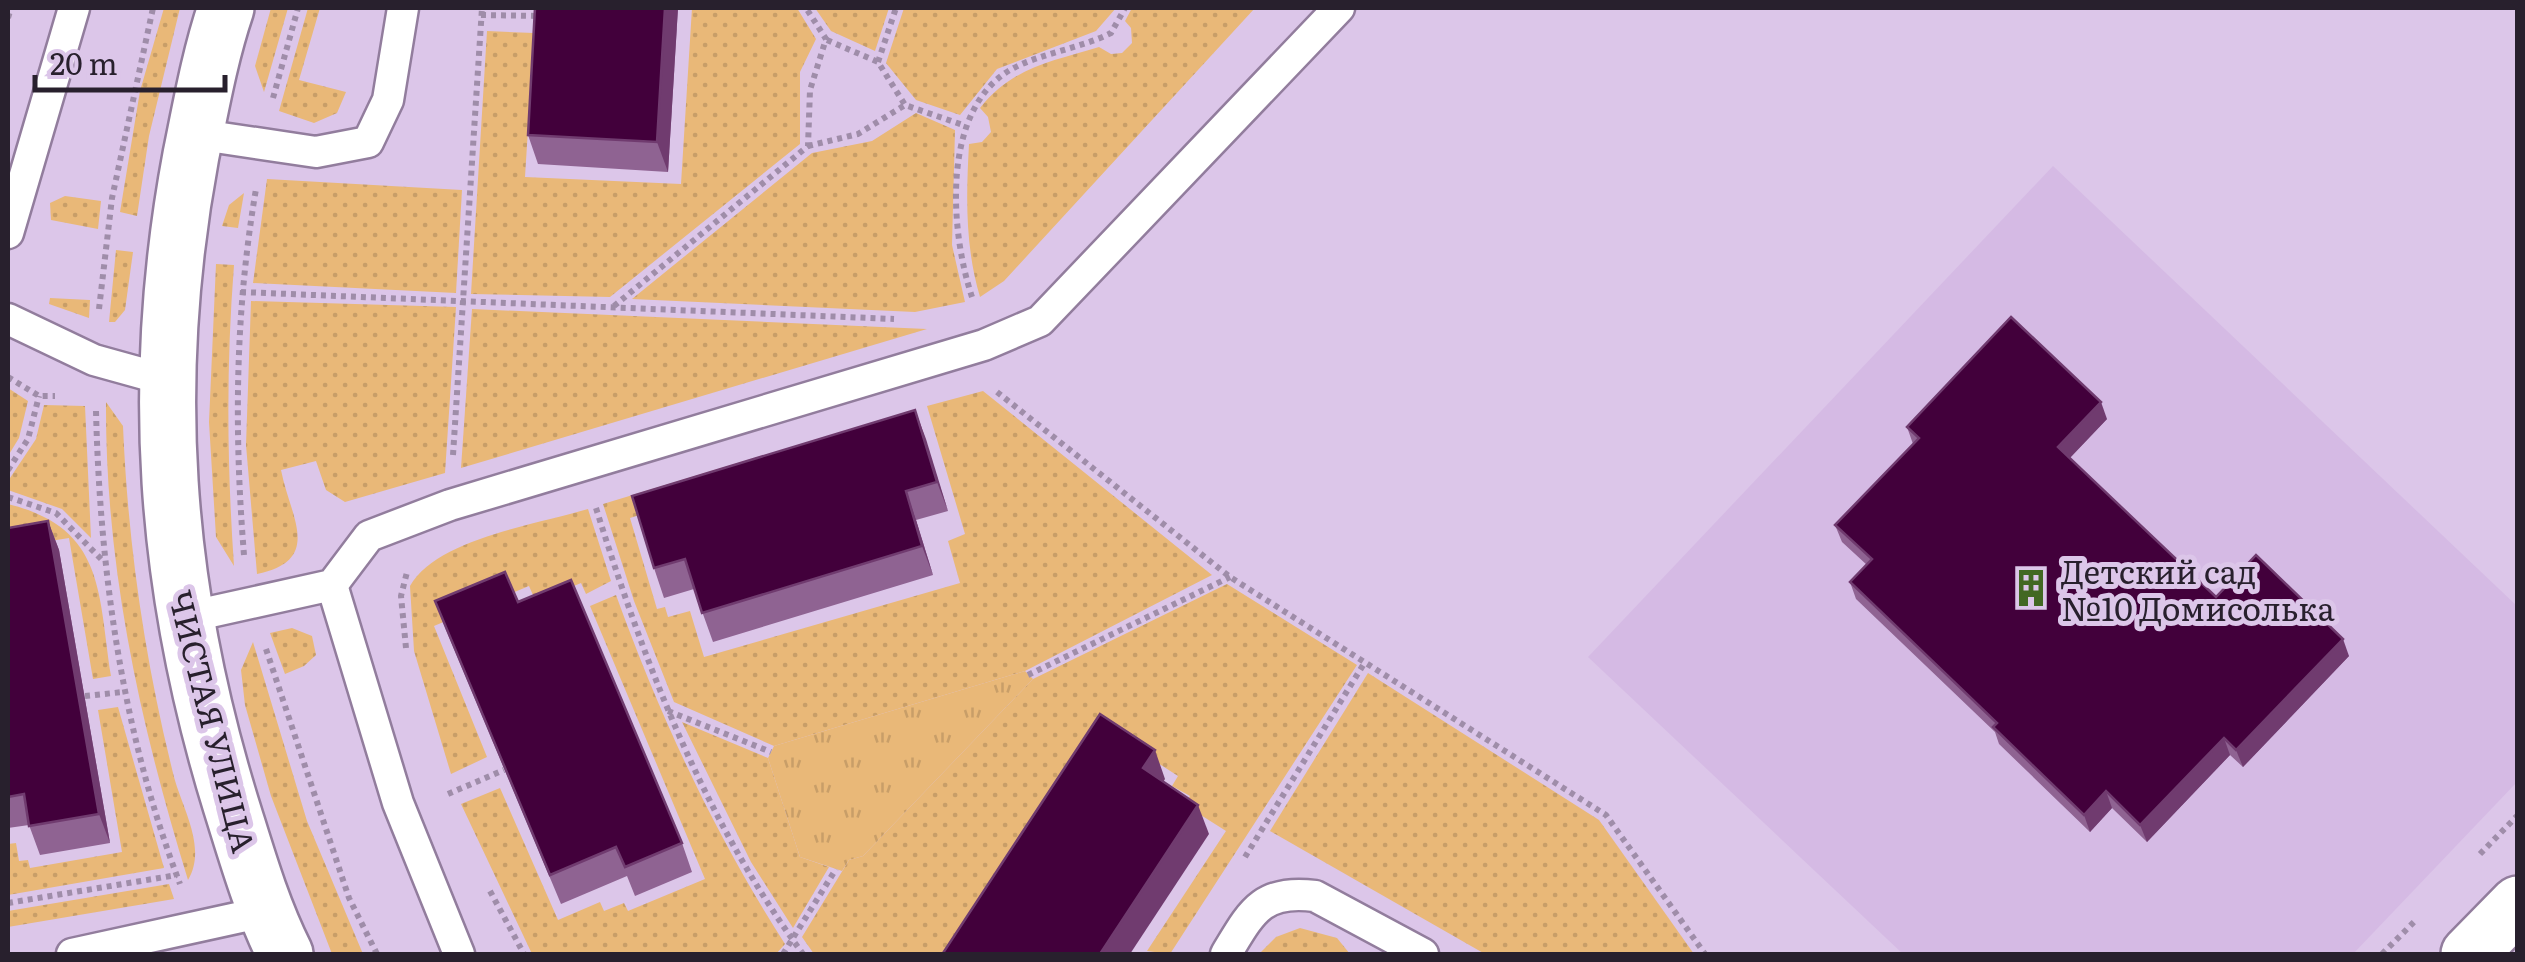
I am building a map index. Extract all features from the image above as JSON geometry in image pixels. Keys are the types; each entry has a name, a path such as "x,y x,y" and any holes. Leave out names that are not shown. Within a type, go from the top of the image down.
{"street":[{"name":"ЧИСТАЯ УЛИЦА","path":"226,8 195,134 170,279 166,380 168,496 183,618 216,756 274,933"},
{"path":"2469,954 2518,904"}],"lane":[{"path":"8,233 74,8"},
{"path":"195,134 316,152 368,142 388,100 403,8"},
{"path":"183,618 332,585 369,536 450,506 984,345 1040,321 1339,8"},
{"path":"8,319 94,360 166,380"},
{"path":"332,585 398,804 458,954"},
{"path":"1226,954 1261,904 1278,895 1296,893 1315,896 1422,954"},
{"path":"72,954 274,933"}],"path":[{"path":"8,18 11,8"},
{"path":"298,8 264,144 241,292 235,396 238,478 252,605 337,863 377,954"},
{"path":"806,8 826,40 878,62 905,105 964,125"},
{"path":"878,62 896,8"},
{"path":"975,308 962,266 958,236 964,125 988,86 1012,69 1111,33 1125,8"},
{"path":"410,668 400,596 407,571 424,554 454,540 450,506 482,11 547,16"},
{"path":"808,146 810,90 826,40"},
{"path":"613,306 808,146 858,134 905,105"},
{"path":"241,292 908,320"},
{"path":"984,345 984,382 1230,576 1606,815 1705,954"},
{"path":"8,470 28,438 39,396"},
{"path":"8,497 56,513 105,563"},
{"path":"593,498 667,710 756,884 803,954"},
{"path":"1028,675 1230,576"},
{"path":"1242,860 1365,662"},
{"path":"84,696 124,692"},
{"path":"667,710 771,752"},
{"path":"448,794 504,770"},
{"path":"442,776 456,812"},
{"path":"783,954 836,869"},
{"path":"8,903 177,875"},
{"path":"484,880 524,954"}],"shaded area":[{"path":"2053,166 2517,606 2517,782 2353,954 1903,954 1588,657"}],"green space":[{"path":"164,8 180,8 149,136 137,216 120,212 140,91"},
{"path":"271,8 288,8 264,92 255,66"},
{"path":"308,8 320,8 299,80 346,92 337,113 314,123 279,111"},
{"path":"692,8 797,8 816,39 800,72 800,144 610,297 471,294 487,31 534,33 525,177 681,184"},
{"path":"815,8 889,8 875,51 831,31"},
{"path":"904,8 1116,8 1096,31 997,69 960,115 916,100 886,63"},
{"path":"1132,8 1255,8 1004,281 980,297 969,240 967,203 969,144 982,142 991,132 988,117 980,108 1006,83 1049,62 1099,47 1111,54 1122,53 1132,43 1131,28 1125,21"},
{"path":"916,113 955,130 952,245 965,302 915,312 632,299 812,153 872,141"},
{"path":"267,179 462,190 456,293 253,283"},
{"path":"244,193 238,228 222,226 229,205"},
{"path":"65,196 101,201 98,229 51,220 50,203"},
{"path":"116,250 133,252 125,310 115,322 109,322"},
{"path":"216,264 234,265 228,416 234,566 216,537 209,422"},
{"path":"50,298 90,300 89,318 49,304"},
{"path":"251,301 456,307 445,473 345,502 326,490 316,461 281,470 295,520 296,547 278,567 257,574 246,445"},
{"path":"472,309 927,329 461,468"},
{"path":"8,388 28,401 19,438 8,456"},
{"path":"983,391 1212,575 1025,671 774,746 674,702 634,601 603,504 761,456 766,475 630,518 657,609 665,607 668,617 690,611 704,657 960,583 948,541 965,534 927,406"},
{"path":"106,402 123,426 129,515 146,647 174,777 194,842 193,868 188,880 155,763 129,644 112,524"},
{"path":"44,405 85,406 91,538 62,509 8,490 8,481 36,439"},
{"path":"8,504 40,515 63,529 80,547 98,591 111,676 93,679 69,538 25,545 8,537"},
{"path":"588,509 611,581 586,594 581,583 536,602 529,586 434,626 487,757 451,774 414,651 410,586 423,570 465,545"},
{"path":"1227,584 1357,665 1170,954 1147,951 1226,831 1185,805 1190,796 1172,786 1178,776 1110,732 962,954 814,954 802,937 849,860 863,856 1033,679"},
{"path":"616,595 691,774 735,860 785,944 776,954 532,954 461,804 500,788 558,920 600,902 604,911 624,903 628,911 705,879 590,606"},
{"path":"292,628 312,636 316,655 304,666 285,674 270,633"},
{"path":"253,642 307,821 363,954 332,954 271,796 245,705 241,670"},
{"path":"1025,671 1033,679 863,856 849,860 842,871 800,857 768,758 774,746"},
{"path":"1368,673 1599,820 1694,954 1485,954 1270,831"},
{"path":"118,707 164,868 8,895 8,844 16,843 19,861 28,860 30,868 122,852 98,710"},
{"path":"682,722 768,758 800,857 829,867 793,928 751,862"},
{"path":"169,884 174,899 8,927 8,911"},
{"path":"1300,928 1337,938 1350,954 1259,954 1276,937"}],"building":[{"path":"535,8 665,8 657,142 528,135"},
{"name":"Детский сад №10 Домисолька","path":"2011,317 2101,402 2058,447 2216,597 2256,555 2343,639 2236,750 2224,738 2140,825 2106,791 2084,815 1993,727 1997,723 1850,582 1872,559 1835,525 1919,438 1907,427"},
{"path":"915,410 937,482 906,491 922,546 702,613 685,559 654,568 632,496"},
{"path":"48,521 99,814 29,826 24,794 8,797 8,528"},
{"path":"505,572 518,602 571,580 682,843 625,867 616,847 550,875 435,601"},
{"path":"1100,714 1155,750 1143,768 1198,805 1100,954 943,953"}],"place":[{"name":"Детский сад №10 Домисолька","path":"2031,588"}]}
